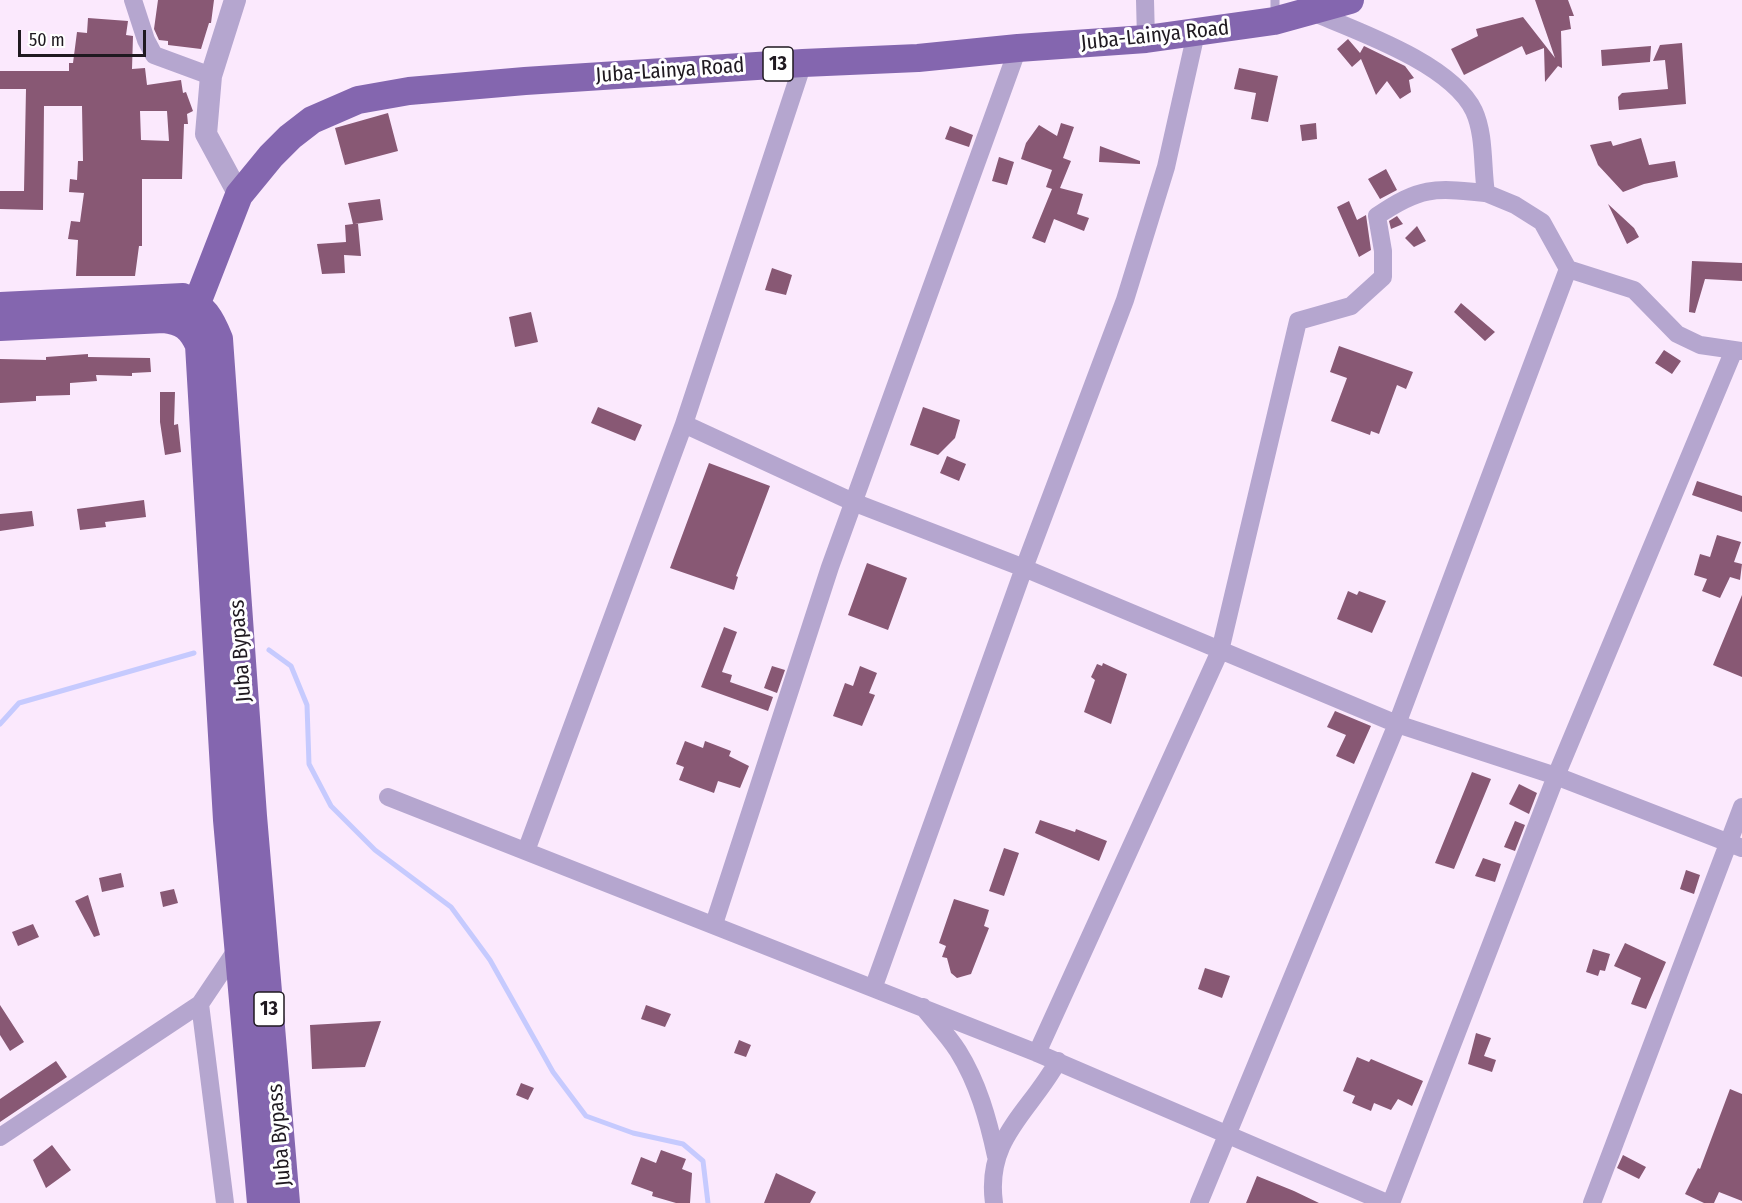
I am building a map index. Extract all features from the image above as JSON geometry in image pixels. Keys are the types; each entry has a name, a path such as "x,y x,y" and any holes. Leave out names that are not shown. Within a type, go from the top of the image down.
{"main road":[{"name":"Juba-Lainya Road","path":"209,342 197,303 239,195 290,137 312,120 358,100 409,91 513,82 803,63 918,58 1146,39 1196,33 1275,10 1311,12 1350,0"},
{"name":"Juba-Lainya Road","path":"209,342 239,195"},
{"path":"115,300 175,284 194,273 220,244"},
{"path":"0,306 183,297 197,303"},
{"path":"0,327 178,320 209,342"},
{"name":"Juba Bypass","path":"209,342 286,1203"},
{"name":"Juba Bypass","path":"209,342 227,820 240,945 261,1203"}],"street":[{"path":"133,0 146,40 154,55 211,76"},
{"path":"235,0 211,76 206,134 239,195"},
{"path":"1145,0 1146,39"},
{"path":"1311,12 1400,49 1451,83 1474,110 1486,193"},
{"path":"874,986 1024,568 1125,300 1166,167 1196,33"},
{"path":"714,924 853,502 1018,48"},
{"path":"526,851 684,424 803,63"},
{"path":"388,797 874,986 1037,1053 1058,1061 1389,1203 1556,776 1738,351 1700,345 1677,334 1634,290 1568,269 1542,222 1515,205 1486,193 1438,188 1403,198 1377,216 1383,251 1383,278 1351,306 1299,321 1220,651 1037,1053"},
{"path":"1199,1203 1397,724 1568,269"},
{"path":"684,424 853,502 1024,568 1397,724 1556,776 1735,846"},
{"path":"1592,1203 1735,846 1742,807"},
{"path":"0,1137 200,1004 240,945"},
{"path":"200,1004 225,1203"},
{"path":"922,1006 958,1050 972,1077 988,1117 996,1156"},
{"path":"994,1203 992,1190 996,1156 1008,1130 1045,1084 1058,1061"}],"building":[{"path":"158,0 214,0 211,23 209,23 201,49 168,45 168,41 159,40 154,29"},
{"path":"1535,0 1568,0 1574,16 1569,16 1571,29 1561,31 1562,68 1558,66 1545,82 1544,48 1526,55 1522,46 1464,75 1451,49 1478,36 1476,29 1523,17 1555,58"},
{"path":"88,18 128,21 126,35 133,36 132,69 145,68 147,85 181,80 183,93 186,92 193,111 187,114 188,124 184,124 182,179 142,179 142,246 139,246 135,276 76,276 78,240 68,239 71,221 80,222 84,193 69,192 70,179 77,180 78,161 83,161 82,106 44,106 43,210 0,209 0,191 24,191 26,89 0,89 0,71 69,71 69,63 73,63 77,32 87,33","holes":["140,111 167,111 169,141 141,140"]},
{"path":"1348,39 1360,53 1364,46 1405,66 1414,78 1409,80 1411,92 1400,99 1387,81 1376,95 1361,59 1352,67 1337,49"},
{"path":"1682,43 1686,104 1619,110 1618,97 1622,93 1668,89 1665,60 1653,61 1660,45"},
{"path":"1651,46 1650,62 1602,66 1601,50"},
{"path":"1239,68 1278,76 1268,122 1251,119 1256,93 1234,89"},
{"path":"388,113 398,151 345,165 335,128"},
{"path":"1061,123 1074,127 1063,158 1071,161 1060,188 1083,194 1077,214 1089,218 1084,231 1054,219 1045,243 1032,238 1052,189 1046,187 1052,170 1021,159 1026,143 1039,125 1057,136"},
{"path":"1316,123 1317,139 1302,141 1300,125"},
{"path":"950,126 973,135 969,147 945,139"},
{"path":"1641,138 1649,165 1675,161 1678,177 1644,184 1623,192 1598,165 1590,145 1611,141 1613,146"},
{"path":"1100,146 1140,161 1140,164 1099,162"},
{"path":"999,157 1014,162 1007,185 992,181"},
{"path":"1386,169 1397,190 1380,199 1368,179"},
{"path":"380,199 383,220 355,224 358,224 361,256 344,255 345,273 322,274 317,244 346,242 345,225 353,224 348,203"},
{"path":"1349,201 1357,220 1366,215 1371,250 1359,257 1337,207"},
{"path":"1608,204 1634,228 1639,237 1627,244"},
{"path":"1397,216 1403,224 1391,229 1389,221"},
{"path":"1417,226 1426,241 1414,247 1405,238"},
{"path":"1692,261 1742,263 1742,281 1705,279 1695,313 1689,312"},
{"path":"772,268 792,275 786,295 765,290"},
{"path":"1461,303 1495,332 1485,341 1454,312"},
{"path":"531,312 538,342 515,347 509,317"},
{"path":"1339,346 1413,372 1406,389 1397,385 1379,434 1371,431 1370,435 1331,421 1347,378 1330,372"},
{"path":"1664,350 1681,361 1672,374 1655,363"},
{"path":"88,354 88,357 150,358 151,372 132,373 132,376 96,375 97,381 70,383 70,395 36,396 36,401 0,403 0,359 46,360 46,357"},
{"path":"160,392 175,392 174,425 178,424 181,452 165,455 160,422"},
{"path":"598,407 642,425 635,441 591,423"},
{"path":"923,407 960,420 955,438 938,455 910,445"},
{"path":"947,456 966,464 959,481 940,473"},
{"path":"709,463 770,486 736,576 738,577 734,590 670,568"},
{"path":"1697,481 1742,496 1742,512 1692,495"},
{"path":"144,500 146,517 105,522 106,527 80,530 77,509"},
{"path":"32,511 34,526 0,531 0,514"},
{"path":"1717,535 1741,542 1734,562 1742,564 1740,580 1730,577 1720,598 1702,591 1707,579 1694,575 1700,554 1710,557"},
{"path":"867,563 907,578 888,630 848,615"},
{"path":"1348,591 1357,595 1359,591 1386,601 1372,633 1337,619"},
{"path":"1742,595 1742,677 1713,665"},
{"path":"724,627 737,632 722,672 732,675 730,682 773,697 768,711 701,687"},
{"path":"1103,663 1127,674 1111,724 1084,712 1095,680 1091,677 1097,664 1102,666"},
{"path":"772,666 785,670 777,693 764,688"},
{"path":"860,666 877,673 869,693 875,695 862,726 833,716 845,683 853,686"},
{"path":"1335,711 1371,726 1354,764 1336,756 1346,735 1327,727"},
{"path":"685,741 703,748 705,741 731,751 729,756 749,766 740,788 718,781 714,793 679,780 684,767 676,764"},
{"path":"1472,772 1491,779 1454,869 1435,863"},
{"path":"1519,784 1537,793 1529,814 1509,804"},
{"path":"1040,820 1075,832 1076,829 1107,841 1099,861 1035,833"},
{"path":"1515,821 1525,825 1515,851 1504,847"},
{"path":"1004,848 1019,853 1004,896 989,891"},
{"path":"1483,858 1501,864 1495,882 1475,876"},
{"path":"1686,870 1700,875 1694,894 1680,889"},
{"path":"121,873 124,887 102,892 99,878"},
{"path":"174,889 178,903 163,907 160,892"},
{"path":"88,895 100,935 94,937 75,901"},
{"path":"954,899 989,910 984,926 989,928 971,974 957,978 951,973 947,958 942,957 946,946 939,943"},
{"path":"33,924 39,937 18,946 12,932"},
{"path":"1625,943 1666,962 1646,1009 1631,1004 1641,978 1614,966"},
{"path":"1593,949 1610,954 1605,971 1600,970 1598,976 1586,972"},
{"path":"1205,968 1230,976 1222,998 1198,989"},
{"path":"0,1005 24,1042 10,1051 0,1035"},
{"path":"646,1005 671,1014 665,1027 641,1019"},
{"path":"381,1021 365,1067 312,1069 310,1025"},
{"path":"1476,1033 1491,1038 1484,1056 1496,1060 1492,1072 1468,1064"},
{"path":"739,1040 751,1045 746,1057 734,1053"},
{"path":"1357,1057 1369,1062 1371,1059 1423,1081 1412,1106 1398,1099 1391,1110 1374,1103 1371,1111 1352,1103 1355,1096 1343,1091"},
{"path":"56,1061 67,1077 0,1122 0,1099"},
{"path":"521,1083 534,1088 528,1100 516,1095"},
{"path":"1730,1089 1742,1094 1742,1201 1719,1192 1714,1203 1704,1203 1685,1194 1698,1168 1700,1169"},
{"path":"52,1145 71,1170 46,1188 33,1160"},
{"path":"661,1150 686,1159 682,1169 692,1173 690,1203 676,1203 652,1196 653,1192 631,1184 641,1157 656,1163"},
{"path":"1623,1155 1646,1167 1639,1179 1617,1168"},
{"path":"776,1173 816,1192 810,1203 764,1203"},
{"path":"1257,1176 1294,1191 1319,1203 1246,1203"}],"waterway":[{"path":"269,650 291,666 307,705 309,764 331,806 375,850 451,907 490,960 553,1072 586,1116 633,1133 683,1144 703,1161 708,1203"},
{"path":"0,724 19,703 194,653"}]}
